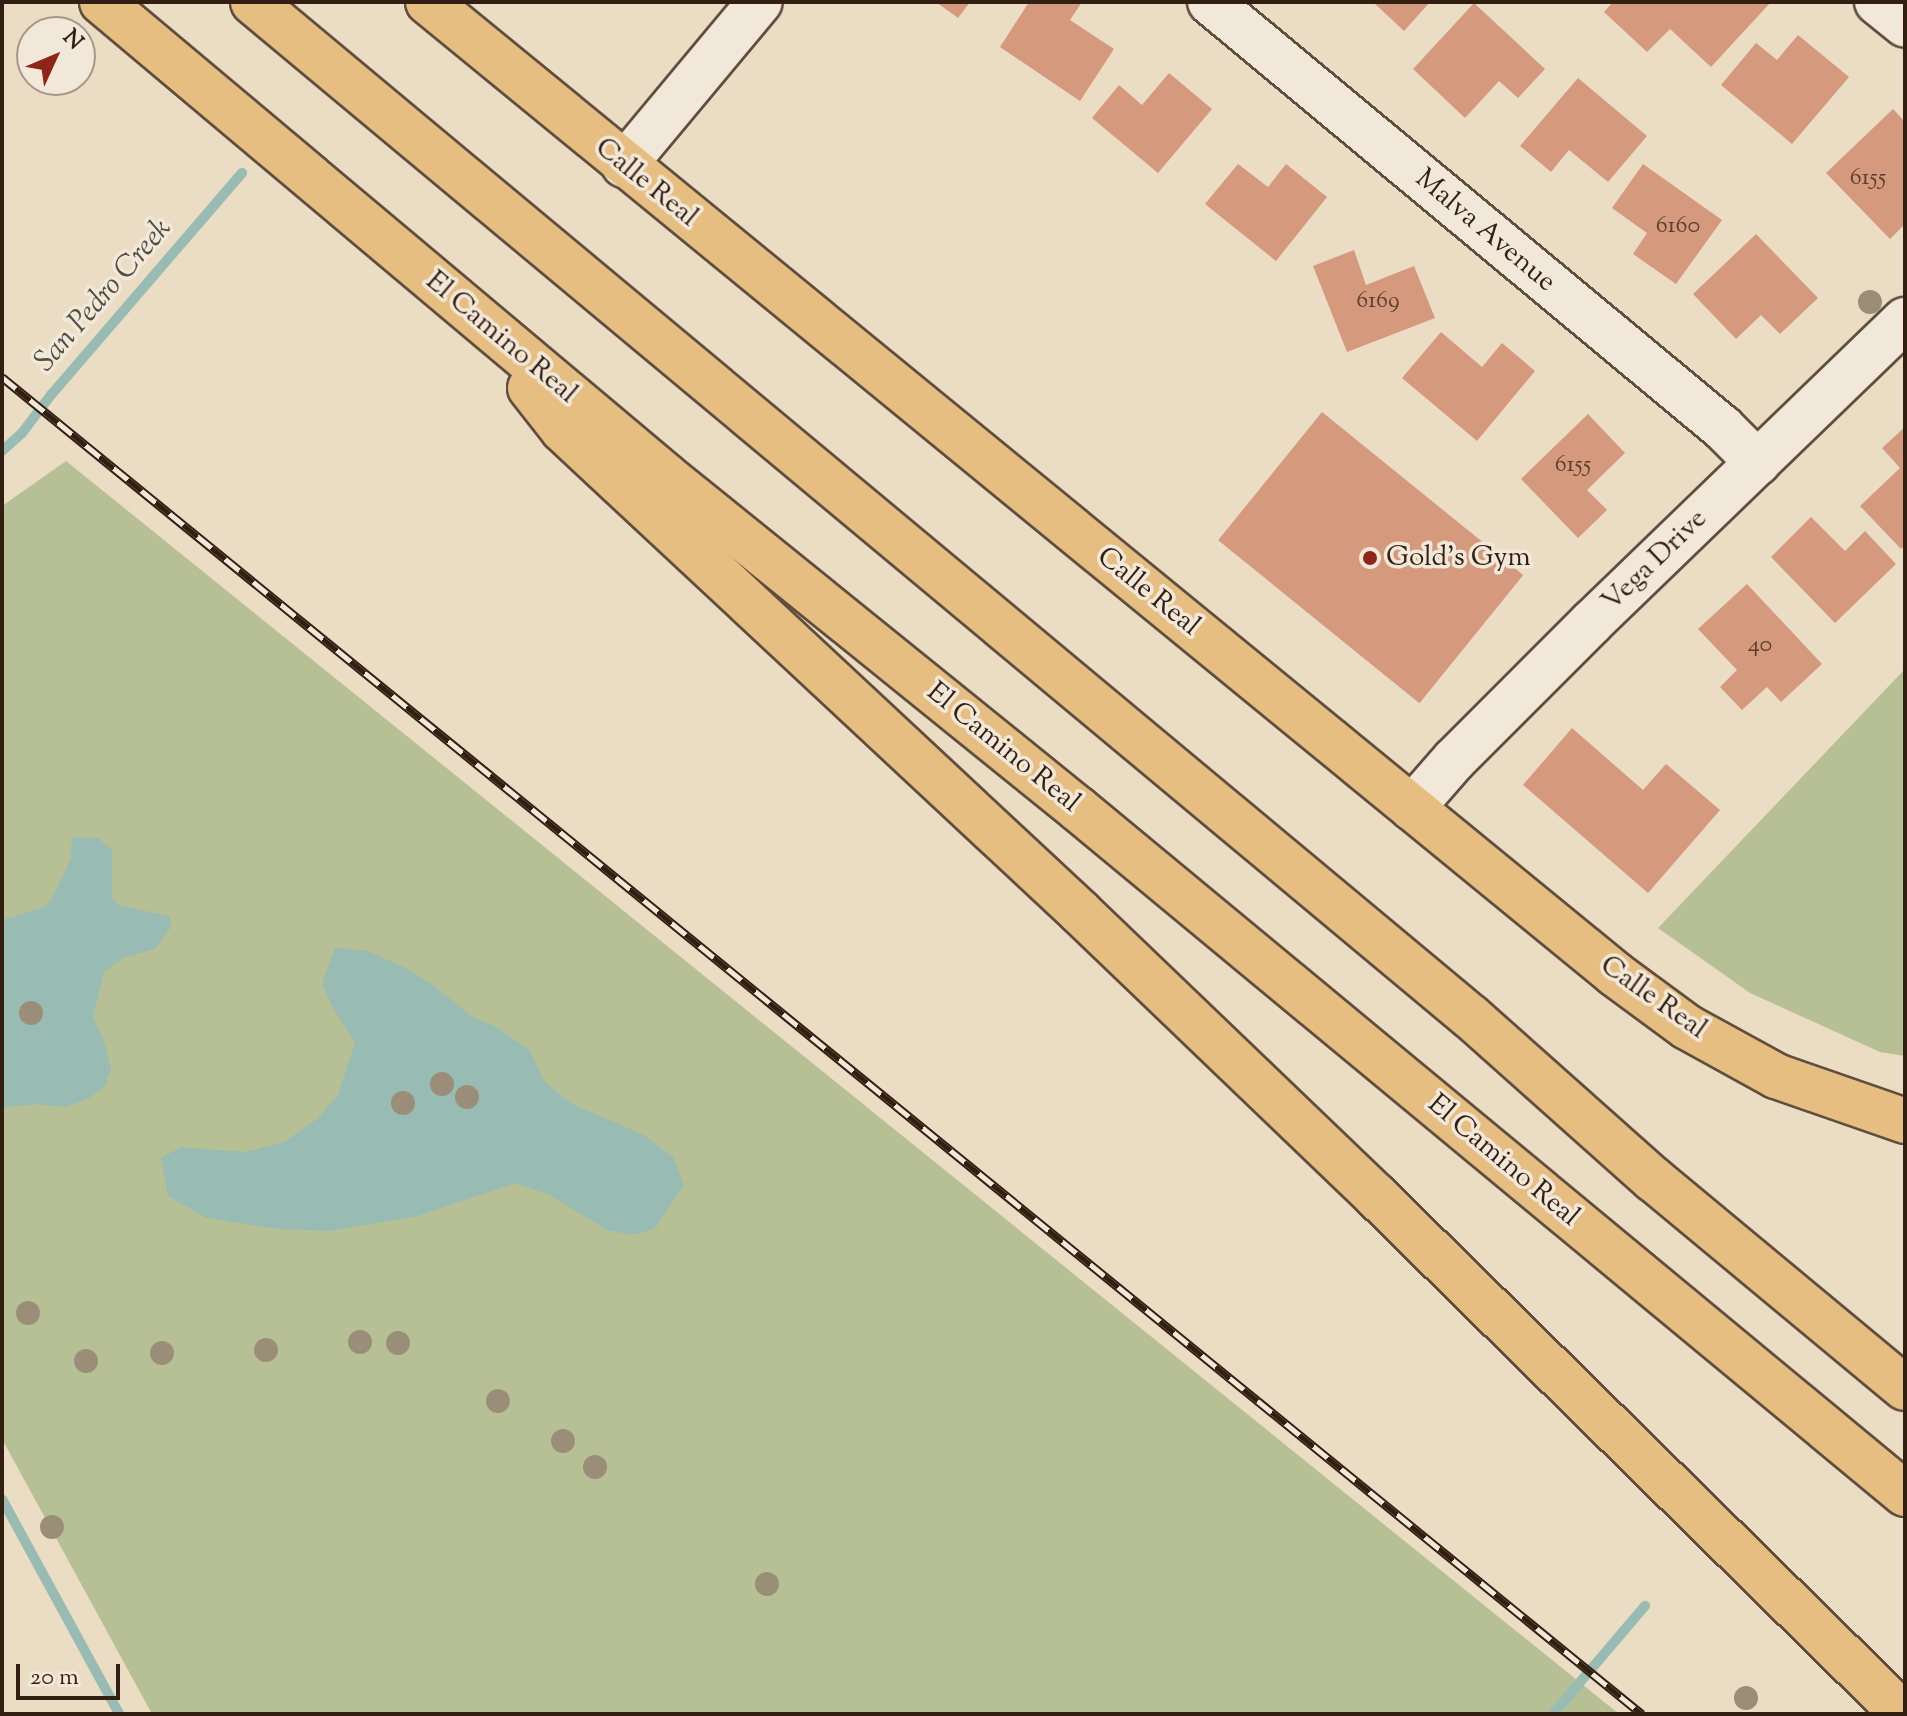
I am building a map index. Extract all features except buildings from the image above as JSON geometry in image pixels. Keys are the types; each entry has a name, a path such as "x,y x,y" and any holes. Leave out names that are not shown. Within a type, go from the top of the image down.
{"main road":[{"name":"El Camino Real","path":"102,2 474,317 1091,819 1905,1494"},
{"name":"Calle Real","path":"428,2 1615,974 1687,1027 1776,1076 1905,1121"},
{"path":"256,5 1459,1006 1653,1179 1902,1385"},
{"path":"474,317 563,430 1092,923 1376,1196 1898,1708"}],"street":[{"path":"624,165 760,2"},
{"name":"Malva Avenue","path":"1210,2 1723,428 1758,463"},
{"path":"1877,2 1905,25"},
{"name":"Vega Drive","path":"1412,808 1454,760 1592,622 1905,320"}],"green space":[{"path":"66,461 1619,1714 152,1714 2,1439 2,506"},
{"path":"1905,669 1905,1056 1880,1052 1750,993 1658,928"}],"water":[{"path":"72,837 98,838 112,850 112,898 118,905 169,916 172,926 155,949 123,958 104,972 93,1017 111,1068 105,1086 88,1099 64,1107 36,1104 2,1108 2,920 44,907 51,900 71,859"},
{"path":"335,948 364,950 402,966 432,984 471,1016 498,1028 530,1051 545,1082 572,1104 644,1135 674,1158 684,1185 654,1229 631,1235 607,1230 550,1195 515,1183 418,1216 328,1231 279,1229 206,1218 168,1196 161,1158 181,1147 245,1152 284,1142 317,1119 338,1095 355,1043 330,1003 322,982"}],"waterway":[{"name":"San Pedro Creek","path":"2,451 22,433 51,395 242,173"},
{"name":"San Pedro Creek","path":"2,1499 119,1714"},
{"path":"1553,1714 1645,1606"}],"railway":[{"path":"2,377 1642,1714"}],"place":[{"name":"Gold's Gym","path":"1370,558"}]}
